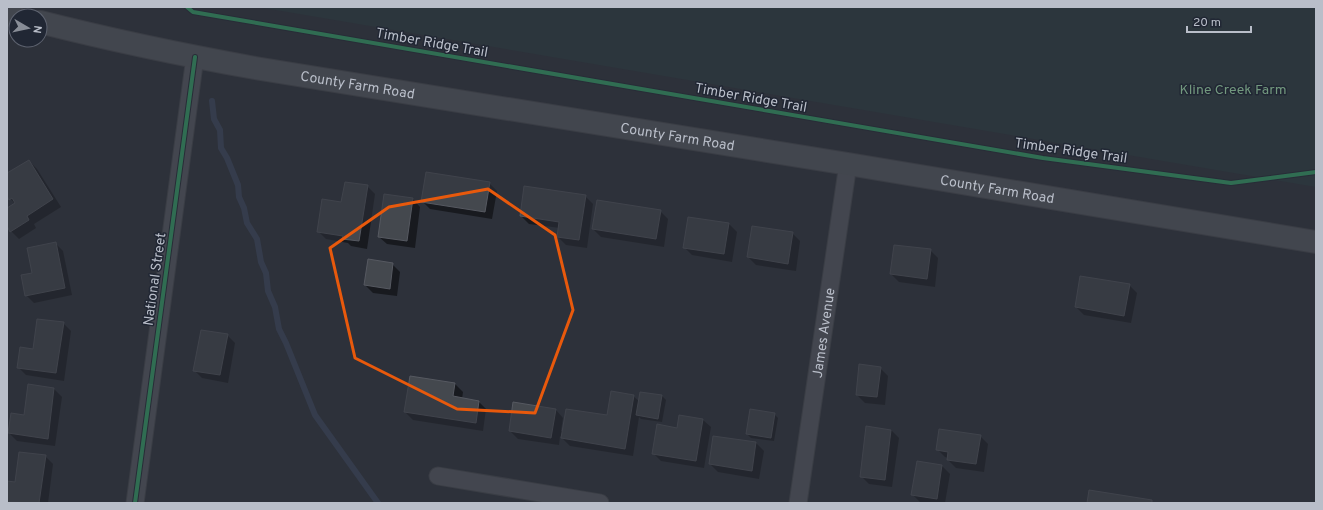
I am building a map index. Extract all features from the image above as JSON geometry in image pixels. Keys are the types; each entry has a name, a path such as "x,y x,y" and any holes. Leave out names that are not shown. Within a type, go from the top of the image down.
{"main road":[{"name":"County Farm Road","path":"48,24 93,36 262,69 1316,242"}],"street":[{"name":"National Street","path":"135,503 196,57"},
{"name":"James Avenue","path":"798,503 848,164"},
{"path":"438,476 600,503"}],"highlighted area":[{"path":"488,189 555,235 573,310 535,413 457,409 355,358 330,248 389,207"}],"green space":[{"name":"Kline Creek Farm","path":"258,7 1316,7 1316,187"}],"building":[{"path":"29,160 53,199 27,216 29,220 10,232 7,226 7,208 15,203 12,198 9,200 7,196 7,173"},
{"path":"426,172 490,182 485,212 421,202"},
{"path":"345,182 368,185 359,241 342,239 343,236 317,232 322,199 341,202"},
{"path":"524,186 586,195 579,240 557,237 559,222 520,216"},
{"path":"384,194 413,198 407,241 378,237"},
{"path":"597,200 661,210 656,239 592,229"},
{"path":"688,217 729,223 724,254 683,248"},
{"path":"752,226 793,232 788,264 747,257"},
{"path":"56,242 65,288 25,296 21,275 32,273 27,248"},
{"path":"894,245 931,249 927,279 890,274"},
{"path":"368,259 393,263 390,289 364,285"},
{"path":"1080,276 1130,284 1124,316 1075,307"},
{"path":"37,319 64,322 56,373 17,368 20,347 33,349"},
{"path":"201,330 228,334 220,375 193,371"},
{"path":"859,364 881,367 877,397 856,395"},
{"path":"410,376 455,383 453,396 479,401 476,423 404,412"},
{"path":"28,384 54,388 48,439 8,433 11,413 24,415"},
{"path":"611,391 634,395 625,449 561,438 566,409 607,415"},
{"path":"640,392 662,395 658,419 636,415"},
{"path":"513,402 556,409 551,438 509,431"},
{"path":"750,409 775,413 771,438 746,434"},
{"path":"679,415 703,419 696,461 652,454 657,424 677,428"},
{"path":"866,426 891,430 885,480 860,477"},
{"path":"939,429 981,435 976,464 947,460 948,452 936,450"},
{"path":"713,436 756,442 752,471 709,464"},
{"path":"19,452 46,455 39,503 7,502 7,481 15,482"},
{"path":"917,461 942,465 937,499 911,495"},
{"path":"1089,490 1152,500 1152,503 1087,503"}],"waterway":[{"path":"212,101 214,119 220,130 221,148 227,158 238,185 239,197 244,208 247,223 257,239 261,262 266,273 268,291 275,307 279,329 315,415 378,503"}],"cycle path":[{"name":"Timber Ridge Trail","path":"187,7 193,12 1043,158 1231,183 1316,172"},
{"path":"135,503 195,57"}]}
